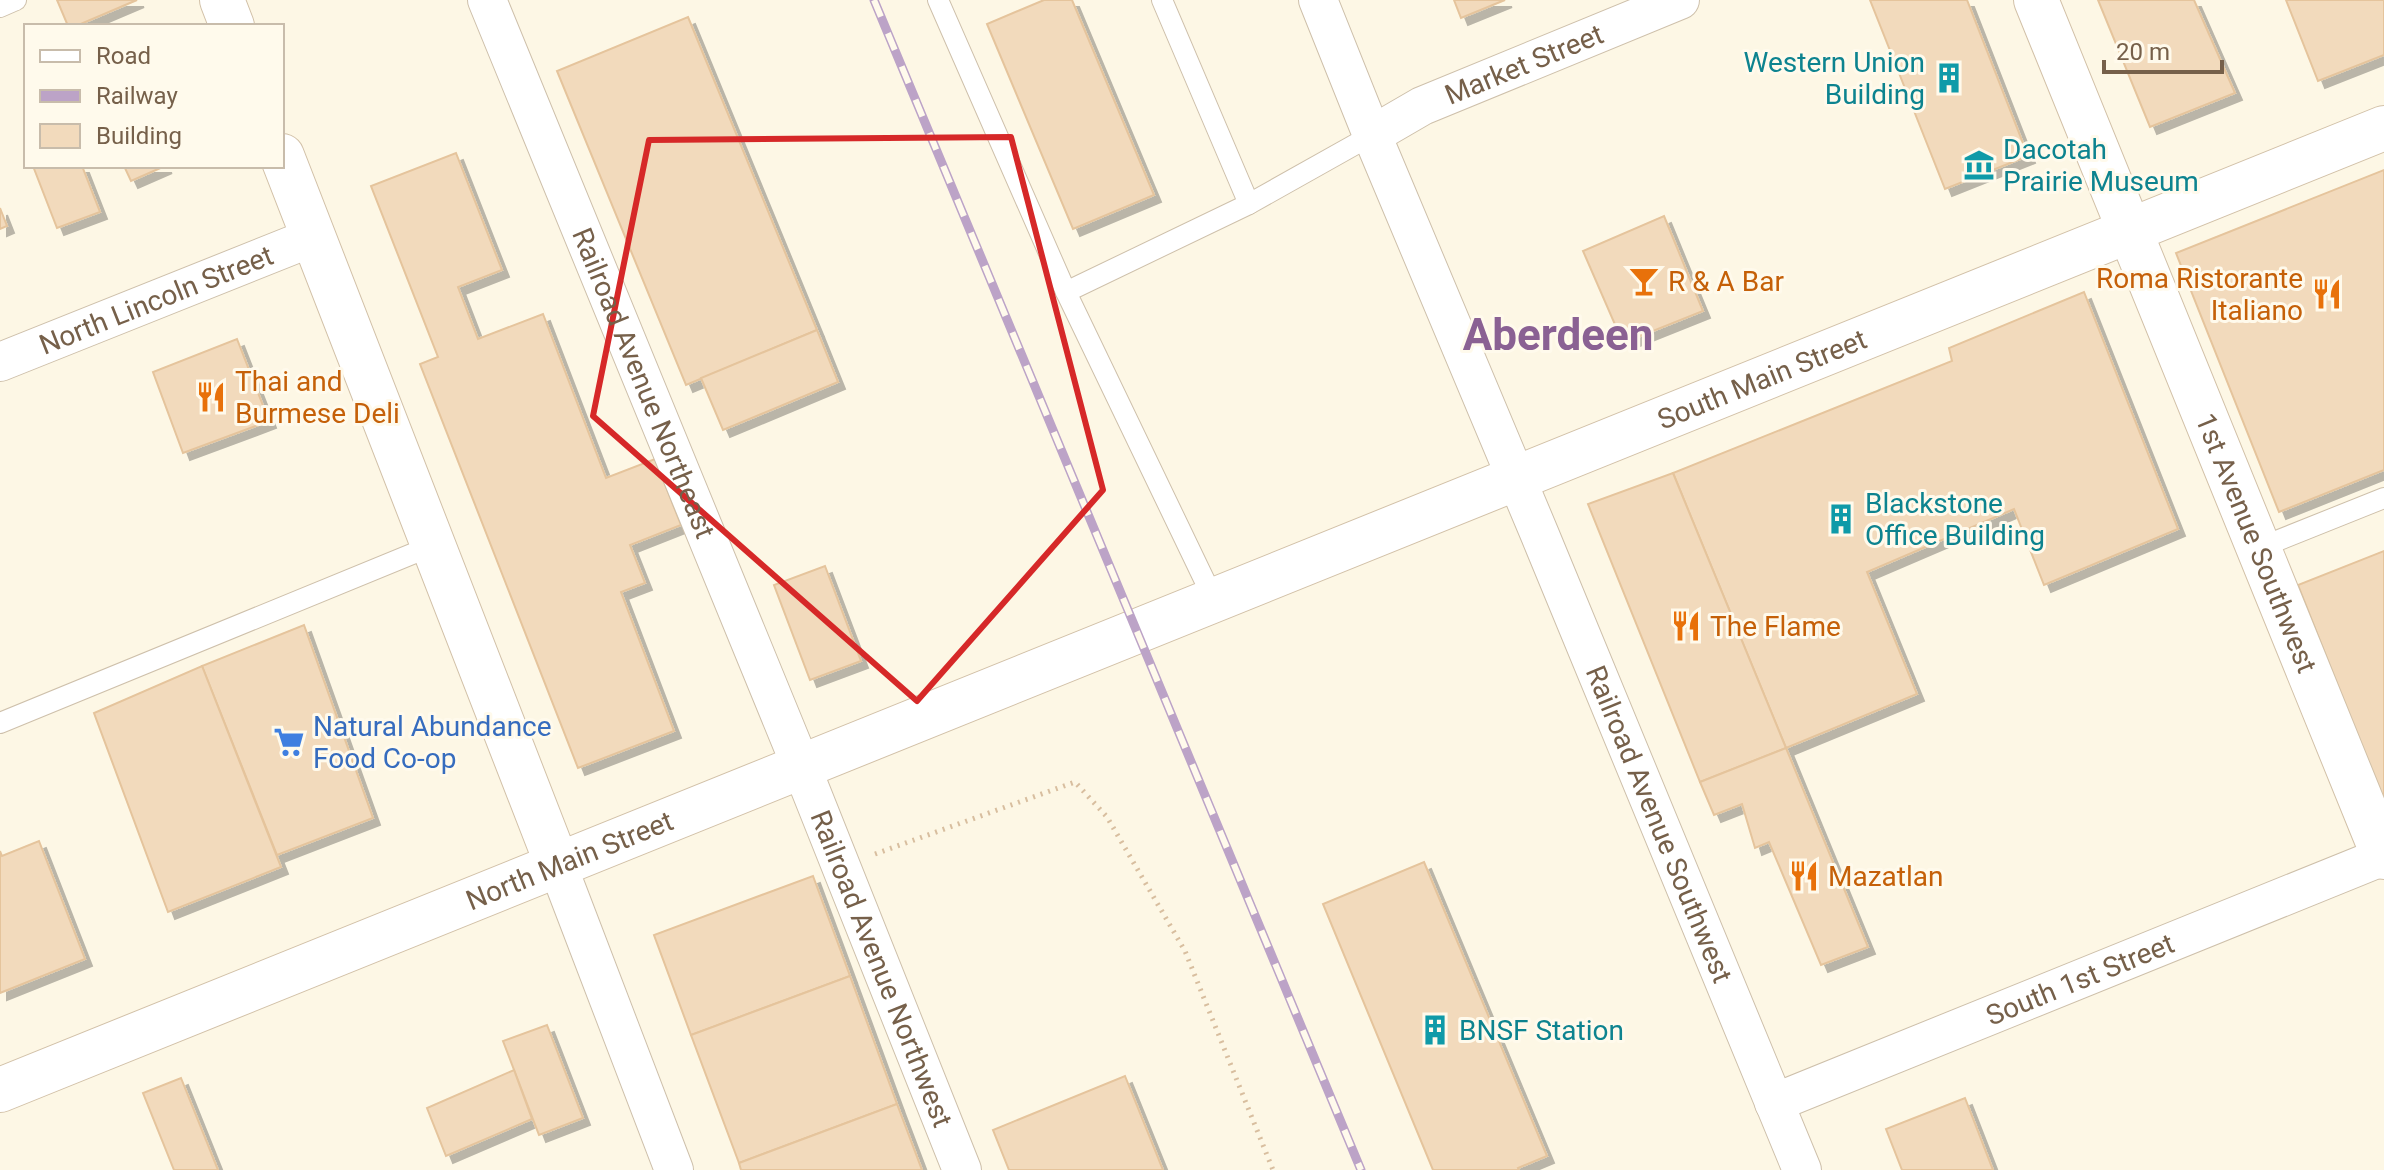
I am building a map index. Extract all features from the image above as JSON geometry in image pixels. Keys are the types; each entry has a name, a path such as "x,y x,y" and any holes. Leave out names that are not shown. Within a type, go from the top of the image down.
{"street":[{"path":"222,0 231,24"},
{"name":"Railroad Avenue Northeast","path":"487,0 801,766"},
{"name":"Railroad Avenue Southwest","path":"1318,0 1802,1170"},
{"name":"Market Street","path":"1372,135 1422,106 1680,0"},
{"name":"1st Avenue Southwest","path":"2036,0 2384,856"},
{"name":"South Main Street","path":"1139,631 2384,128"},
{"path":"284,161 674,1170"},
{"name":"North Lincoln Street","path":"0,362 313,237"},
{"name":"North Main Street","path":"0,1090 1139,631"},
{"name":"Railroad Avenue Northwest","path":"801,766 962,1170"},
{"name":"South 1st Street","path":"1774,1103 2384,856"}],"lane":[{"path":"0,7 16,0"},
{"path":"938,0 1066,292 1214,600"},
{"path":"1162,0 1249,204"},
{"path":"1066,292 1249,204 1372,135"},
{"path":"2259,548 2384,498"},
{"path":"0,723 434,545"}],"path":[{"path":"840,866 1075,782 1107,817 1185,951 1273,1170"}],"highlighted area":[{"path":"1011,137 1103,490 917,701 593,416 649,140"}],"building":[{"path":"57,0 137,0 81,24 67,24"},
{"path":"1044,0 1072,0 1154,195 1073,229 987,24"},
{"path":"1454,0 1505,0 1461,18"},
{"name":"Western Union Building","path":"1870,0 1967,0 2028,156 1945,189"},
{"path":"2098,0 2194,0 2235,93 2150,127"},
{"path":"2286,0 2384,0 2384,55 2318,81"},
{"path":"688,17 817,330 686,385 557,71"},
{"path":"456,153 502,270 458,287 478,339 543,314 606,478 655,459 681,525 630,545 645,583 621,592 674,731 578,768 420,364 438,357 371,186"},
{"path":"34,168 83,168 100,212 57,228"},
{"path":"125,168 160,168 131,181"},
{"path":"2384,170 2384,470 2279,512 2176,253"},
{"path":"0,208 7,226 0,229"},
{"name":"R & A Bar","path":"1664,216 1703,311 1623,343 1583,251"},
{"name":"Blackstone Office Building","path":"2084,292 2178,529 2044,585 2014,509 1867,572 1917,694 1786,748 1673,473 1952,361 1949,348"},
{"path":"817,330 838,382 723,430 701,378"},
{"name":"Thai and Burmese Deli","path":"237,339 269,421 183,453 153,372"},
{"name":"The Flame","path":"1673,473 1786,748 1700,782 1588,504"},
{"path":"2384,551 2384,803 2298,585"},
{"path":"825,566 861,661 810,680 774,585"},
{"name":"Natural Abundance Food Co-op","path":"304,625 373,818 277,855 202,666"},
{"path":"202,666 281,867 168,912 94,713"},
{"path":"1786,748 1868,947 1821,965 1769,842 1755,848 1742,804 1714,815 1700,782"},
{"path":"39,841 85,959 0,993 0,851 2,856"},
{"name":"BNSF Station","path":"1424,862 1547,1156 1519,1170 1433,1170 1323,904"},
{"path":"813,876 850,976 691,1035 654,935"},
{"path":"850,976 897,1104 739,1163 691,1035"},
{"path":"547,1025 583,1118 539,1135 503,1041"},
{"path":"514,1070 532,1119 446,1156 427,1108"},
{"path":"1125,1076 1163,1170 1009,1170 993,1130"},
{"path":"181,1078 218,1170 174,1170 143,1093"},
{"path":"1965,1098 1993,1170 1902,1170 1886,1129"},
{"path":"897,1104 922,1170 741,1170 739,1163"}],"railway":[{"path":"874,0 1361,1170"}],"place":[{"name":"Western Union Building","path":"1949,78"},
{"name":"Dacotah Prairie Museum","path":"1979,165"},
{"name":"R & A Bar","path":"1644,281"},
{"name":"Roma Ristorante Italiano","path":"2327,294"},
{"name":"Thai and Burmese Deli","path":"211,397"},
{"name":"Blackstone Office Building","path":"1841,519"},
{"name":"The Flame","path":"1686,626"},
{"name":"Natural Abundance Food Co-op","path":"289,742"},
{"name":"Mazatlan","path":"1804,876"},
{"name":"BNSF Station","path":"1435,1030"}],"district":[{"name":"Aberdeen","path":"1558,335"}]}
